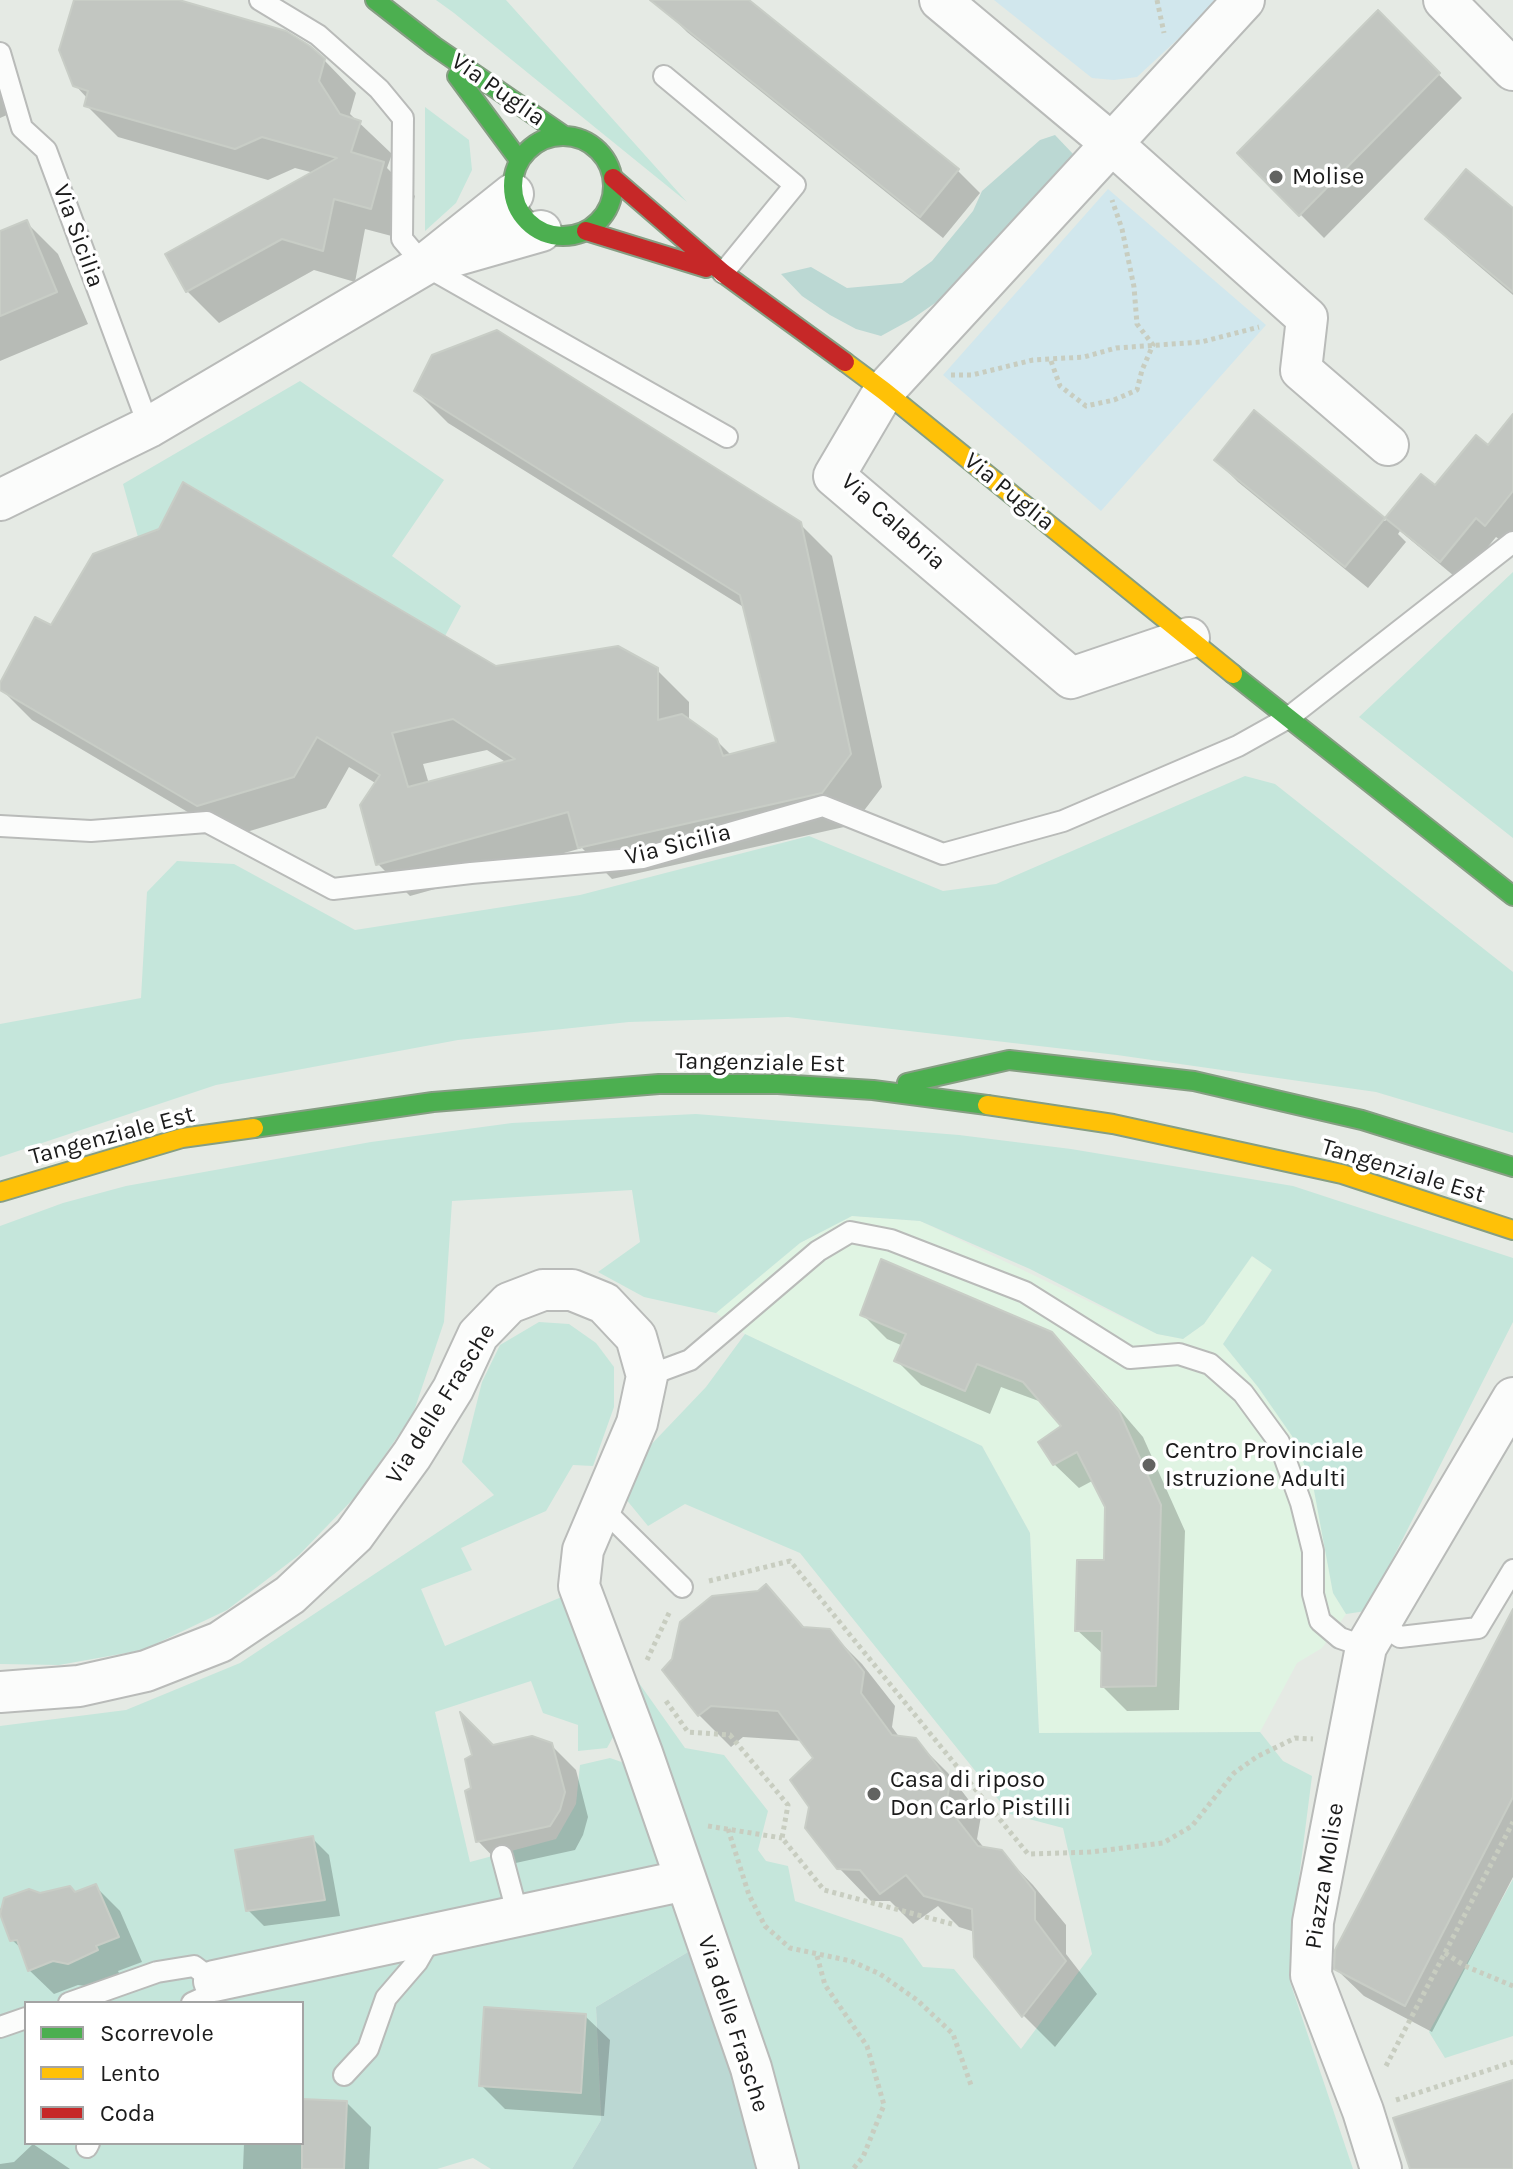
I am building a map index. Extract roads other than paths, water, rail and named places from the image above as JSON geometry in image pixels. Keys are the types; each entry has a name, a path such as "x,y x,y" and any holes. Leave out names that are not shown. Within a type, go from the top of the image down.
{"main road":[{"name":"Via Puglia","path":"375,0 434,46 563,135"},
{"name":"Via Puglia","path":"434,46 516,177"},
{"path":"563,135 586,141 604,156 613,178 612,200 603,218 586,231 564,237 541,231 522,216 516,177 530,147 546,138 563,135"},
{"name":"Via Puglia","path":"613,178 723,273 884,391 1513,896"},
{"name":"Via Puglia","path":"586,231 723,273"},
{"path":"873,1090 1009,1060 1194,1081 1362,1120 1513,1167"},
{"name":"Tangenziale Est","path":"0,1192 182,1138 433,1102 659,1084 778,1084 873,1090 1113,1124 1342,1174 1513,1230"}],"street":[{"path":"940,0 1103,152 1307,318 1301,370 1388,445"},
{"name":"Via Calabria","path":"1189,638 1071,678 834,476 884,391 1244,0"},
{"path":"1448,1 1513,70"},
{"path":"0,500 149,427 424,265 516,177"},
{"path":"424,265 541,231"},
{"name":"Via delle Frasche","path":"0,1692 79,1686 146,1671 220,1642 290,1595 354,1535 412,1455 453,1389 478,1335 509,1303 543,1290 572,1290 604,1303 636,1337 647,1376 637,1423 583,1550 579,1586 751,2068 778,2169"},
{"name":"Piazza Molise","path":"1381,2169 1363,2111 1311,1975 1313,1922 1373,1635 1513,1398"},
{"path":"203,1992 433,1934 686,1880"}],"lane":[{"path":"260,0 318,35 379,89 403,118 402,239 424,265 727,437"},
{"name":"Via Sicilia","path":"0,53 22,128 46,150 149,427"},
{"path":"664,76 795,185 723,273"},
{"path":"1288,718 1513,542"},
{"name":"Via Sicilia","path":"0,826 91,831 207,822 333,889 643,858 823,806 943,854 1063,821 1238,746 1288,718"},
{"path":"647,1376 690,1360 818,1251 839,1238 850,1232 891,1240 1025,1292 1130,1358 1179,1354 1210,1364 1243,1393 1279,1442 1301,1503 1313,1551 1313,1594 1320,1621 1340,1638 1373,1635 1400,1637 1478,1628 1513,1570"},
{"path":"600,1506 682,1587"},
{"path":"502,1856 518,1916"},
{"path":"344,2075 368,2049 386,1998 417,1962 433,1934"},
{"path":"75,2001 157,1972 194,1966 203,1992"},
{"path":"0,2027 24,2019"}],"place":[{"name":"Molise","path":"1276,177"},
{"name":"Centro Provinciale Istruzione Adulti","path":"1149,1465"},
{"name":"Casa di riposo Don Carlo Pistilli","path":"874,1794"}]}
